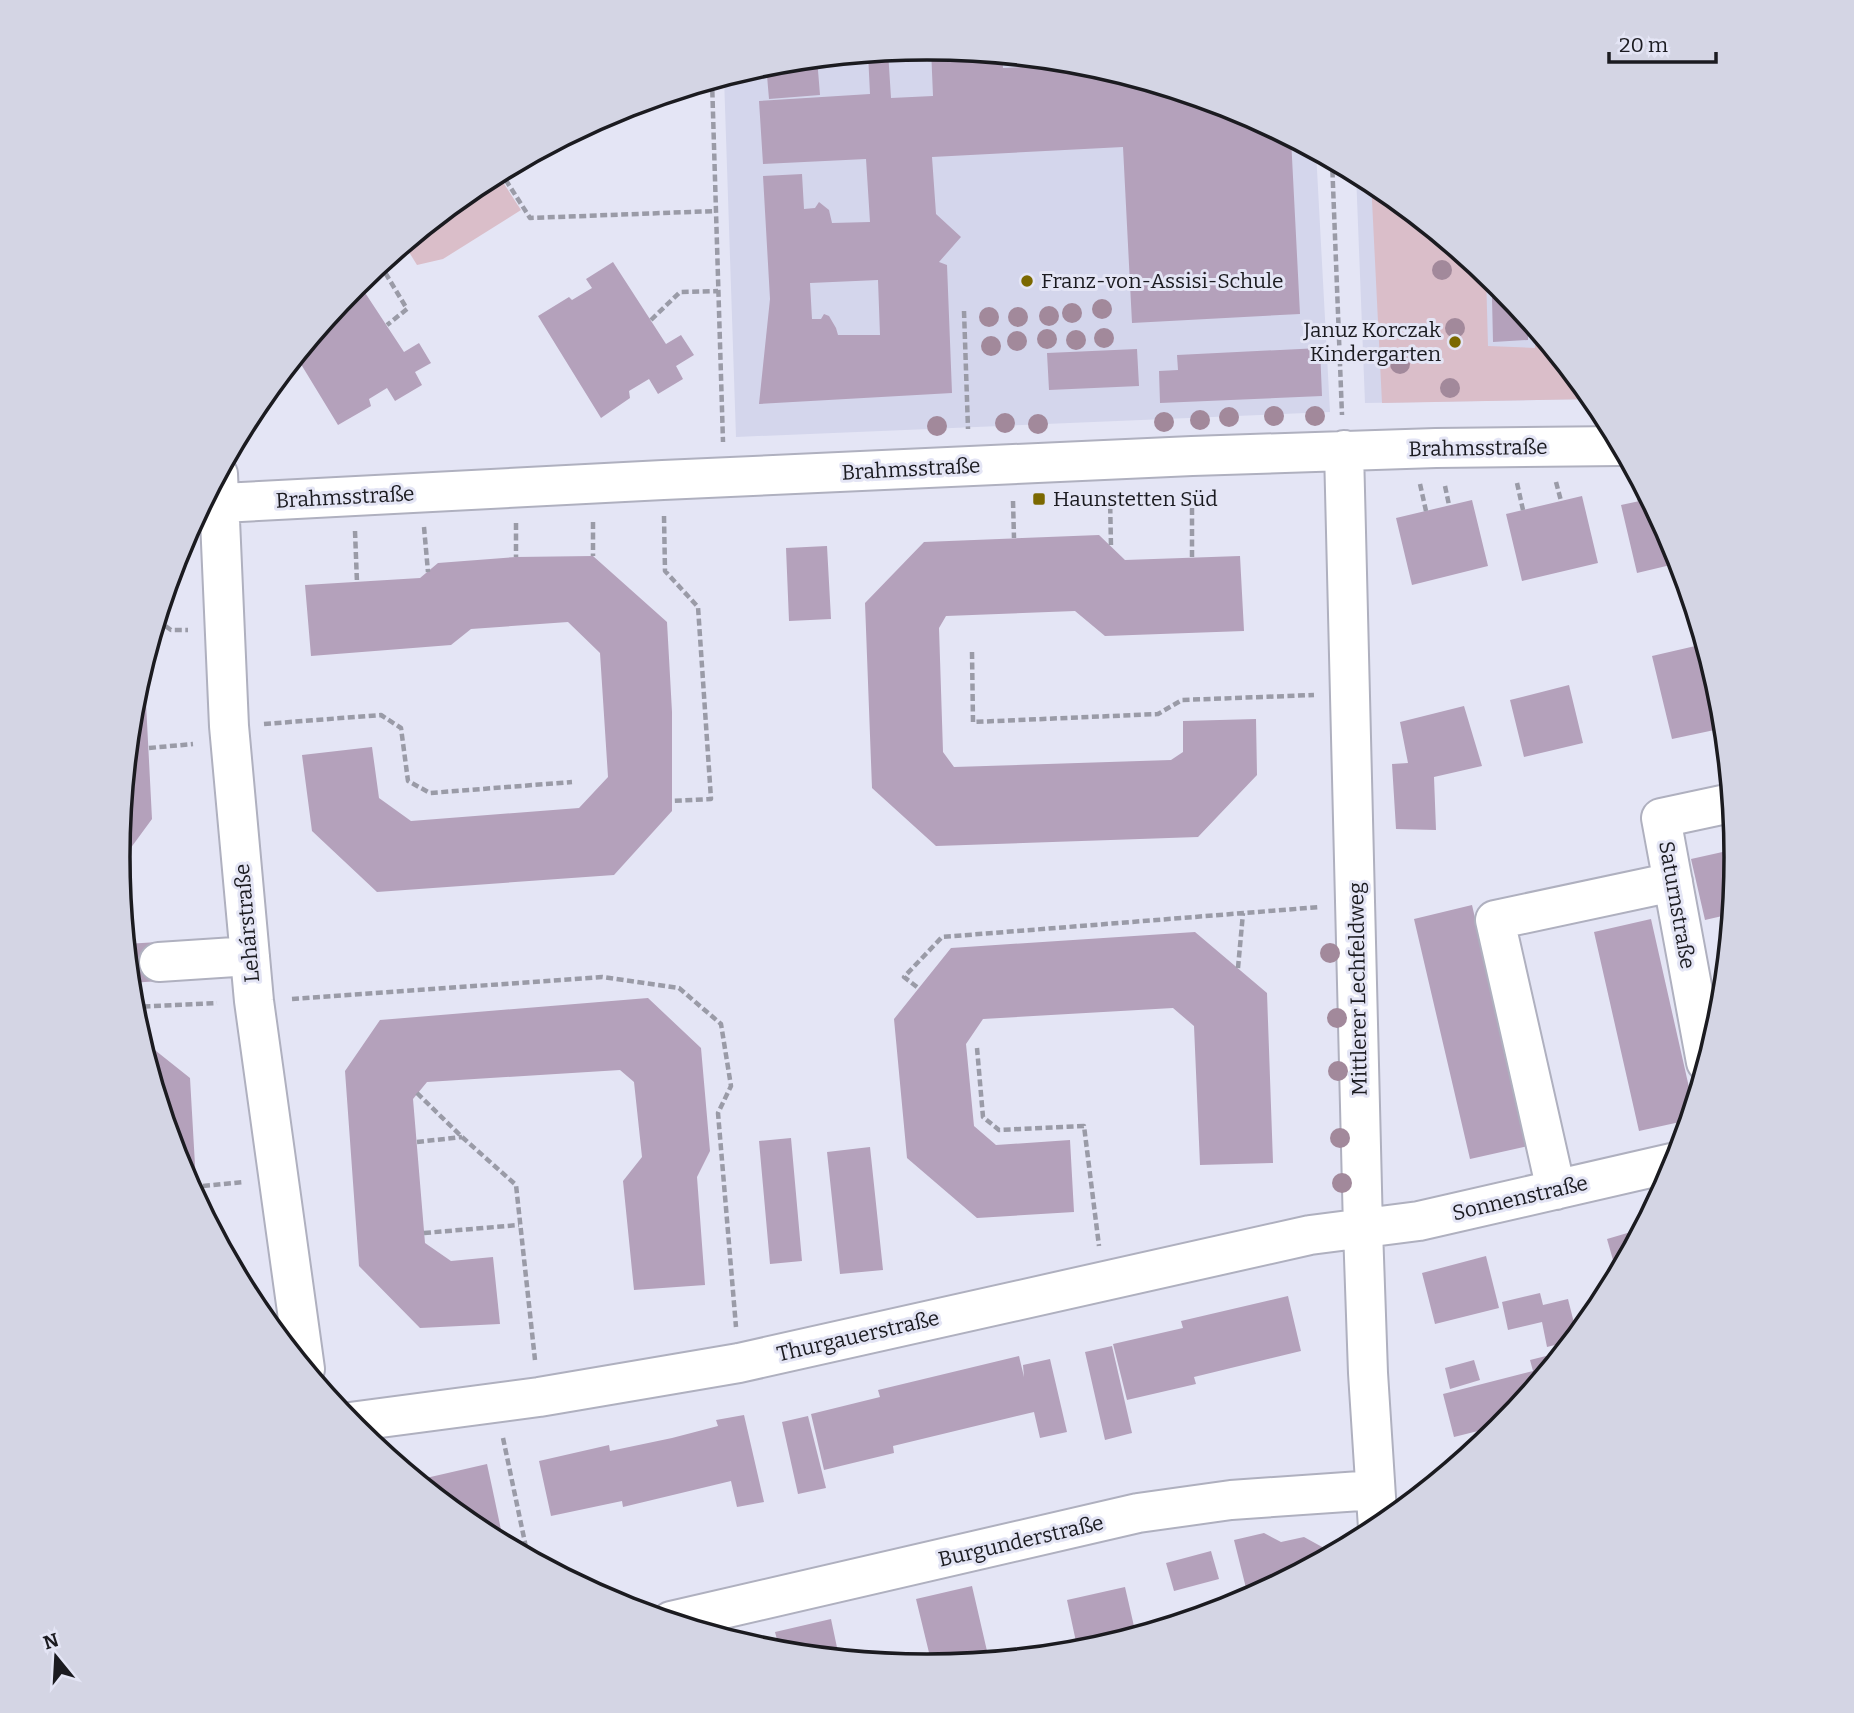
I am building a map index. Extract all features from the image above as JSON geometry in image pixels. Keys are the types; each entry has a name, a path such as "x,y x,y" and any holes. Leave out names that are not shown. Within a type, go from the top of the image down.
{"street":[{"name":"Brahmsstraße","path":"217,494 354,496 1192,456 1344,450 1610,446"},
{"name":"Mittlerer Lechfeldweg","path":"1344,450 1363,1228 1377,1514"},
{"name":"Lehárstraße","path":"213,501 229,734 254,1001 303,1351"},
{"name":"Saturnstraße","path":"1702,1041 1661,818 1722,805"},
{"path":"1556,1190 1495,920 1673,882"},
{"path":"159,962 250,956"},
{"name":"Sonnenstraße","path":"1363,1228 1419,1221 1661,1165"},
{"name":"Thurgauerstraße","path":"363,1420 539,1397 738,1363 1310,1235 1363,1228"},
{"name":"Burgunderstraße","path":"688,1616 1138,1513 1230,1500 1375,1490"}],"path":[{"path":"712,90 724,478"},
{"path":"1332,170 1344,450"},
{"path":"506,181 530,218 716,211"},
{"path":"385,273 407,309 387,325"},
{"path":"651,320 680,292 718,291"},
{"path":"964,311 967,417"},
{"path":"1192,456 1192,557"},
{"path":"1109,461 1111,547"},
{"path":"663,480 665,571 698,607 711,799 672,802"},
{"path":"354,496 357,583"},
{"path":"972,652 973,722 1158,715 1182,700 1349,694"},
{"path":"149,748 229,734 381,715 401,728 408,781 430,793 572,782"},
{"path":"917,987 904,977 942,937 1356,904"},
{"path":"1238,968 1243,913"},
{"path":"144,1006 602,977 679,988 721,1024 731,1086 718,1114 738,1363"},
{"path":"977,1048 983,1117 999,1130 1084,1126 1103,1282"},
{"path":"417,1093 516,1185 539,1397"},
{"path":"417,1142 462,1137"},
{"path":"424,1233 519,1225"},
{"path":"495,1402 526,1545"}],"shaded area":[{"name":"Franz-von-Assisi-Schule","path":"875,61 979,61 1031,66 1133,87 1183,102 1232,120 1317,161 1330,412 736,437 724,86 823,66"},
{"path":"503,182 521,210 443,259 417,265 409,252 442,224"},
{"name":"Januz Korczak Kindergarten","path":"1356,185 1412,224 1491,293 1526,331 1579,399 1365,403"},
{"name":"Januz Korczak Kindergarten","path":"1372,195 1412,224 1486,289 1488,346 1535,348 1535,342 1579,399 1382,403"}],"building":[{"path":"932,60 1003,63 1003,68 1034,67 1133,87 1183,102 1232,120 1292,148 1300,314 1132,323 1123,147 932,157 936,214 961,237 939,262 947,265 952,393 759,404 770,299 763,176 802,174 804,209 815,208 819,202 829,210 832,223 870,222 866,159 763,164 759,101 870,94 868,62 875,61 889,61 891,98 933,96","holes":["878,280 880,335 838,335 829,316 824,314 821,319 812,319 810,283"]},
{"path":"818,67 820,95 769,99 767,76"},
{"path":"613,262 666,344 681,335 694,355 676,366 683,379 658,394 649,379 629,391 630,398 601,418 538,316 569,297 572,300 592,288 586,279"},
{"path":"364,292 404,352 419,343 431,363 415,372 422,385 395,401 387,388 369,399 371,406 338,425 301,364"},
{"path":"1492,298 1496,298 1528,334 1528,340 1493,342"},
{"path":"1320,348 1322,396 1160,403 1159,371 1178,370 1177,355"},
{"path":"1137,349 1139,386 1049,390 1047,353"},
{"path":"1582,496 1598,563 1522,581 1506,514"},
{"path":"1472,500 1488,566 1412,585 1396,518"},
{"path":"1640,501 1668,566 1637,573 1621,505"},
{"path":"1099,535 1125,560 1240,556 1244,631 1105,636 1075,611 946,616 939,628 943,752 954,767 1171,760 1183,752 1183,721 1256,719 1257,775 1198,837 936,846 872,788 865,603 924,542"},
{"path":"827,546 831,619 789,621 786,548"},
{"path":"593,556 667,622 672,712 672,811 614,875 377,892 312,831 302,755 372,747 379,798 411,821 579,808 608,777 600,653 568,622 471,629 451,645 311,656 305,585 420,578 438,563 516,557"},
{"path":"1696,646 1714,730 1672,739 1652,656"},
{"path":"1569,685 1583,743 1524,757 1510,700"},
{"path":"146,698 152,819 130,849 137,752"},
{"path":"1464,706 1482,766 1434,777 1436,830 1396,829 1392,764 1408,763 1400,722"},
{"path":"1724,852 1721,916 1705,920 1691,859"},
{"path":"1472,905 1528,1146 1470,1159 1414,919"},
{"path":"1651,919 1689,1089 1678,1122 1639,1131 1594,932"},
{"path":"1195,932 1267,993 1273,1163 1200,1165 1194,1026 1173,1008 983,1019 966,1044 974,1126 996,1145 1070,1140 1074,1212 977,1218 907,1158 894,1019 951,948"},
{"path":"158,942 160,981 140,982 135,943"},
{"path":"648,998 701,1048 710,1151 697,1177 705,1285 634,1290 623,1181 642,1157 634,1082 620,1070 427,1082 413,1099 425,1243 451,1261 493,1257 500,1324 420,1328 359,1266 345,1071 380,1020"},
{"path":"154,1049 190,1078 195,1171 172,1113"},
{"path":"791,1138 802,1261 770,1264 759,1141"},
{"path":"870,1147 883,1270 840,1274 827,1152"},
{"path":"1629,1232 1613,1261 1607,1239"},
{"path":"1486,1256 1499,1308 1435,1324 1422,1273"},
{"path":"1540,1293 1543,1305 1568,1299 1574,1322 1557,1345 1547,1347 1542,1322 1508,1330 1502,1302"},
{"path":"1288,1296 1301,1351 1194,1377 1196,1384 1127,1400 1113,1344 1183,1328 1181,1321"},
{"path":"1112,1346 1132,1433 1105,1440 1085,1352"},
{"path":"1019,1356 1024,1377 1023,1365 1050,1359 1067,1432 1040,1438 1034,1412 893,1446 894,1453 824,1470 811,1414 880,1397 878,1390"},
{"path":"1548,1356 1479,1431 1454,1437 1443,1394 1533,1371 1530,1360"},
{"path":"1474,1360 1480,1380 1450,1389 1445,1368"},
{"path":"744,1415 764,1502 737,1507 731,1481 623,1507 622,1501 551,1516 539,1461 609,1445 610,1451 672,1438 718,1426 716,1420"},
{"path":"808,1416 826,1488 798,1494 782,1422"},
{"path":"487,1464 501,1530 442,1489 428,1478"},
{"path":"1264,1533 1281,1542 1304,1537 1324,1548 1246,1587 1234,1540"},
{"path":"1211,1551 1219,1579 1174,1591 1166,1563"},
{"path":"972,1586 987,1651 929,1654 916,1599"},
{"path":"1125,1587 1134,1626 1075,1639 1067,1600"},
{"path":"831,1619 837,1648 777,1639 775,1632"}],"place":[{"name":"Franz-von-Assisi-Schule","path":"1027,281"},
{"name":"Januz Korczak Kindergarten","path":"1455,342"},
{"name":"Haunstetten Süd","path":"1039,499"}]}
